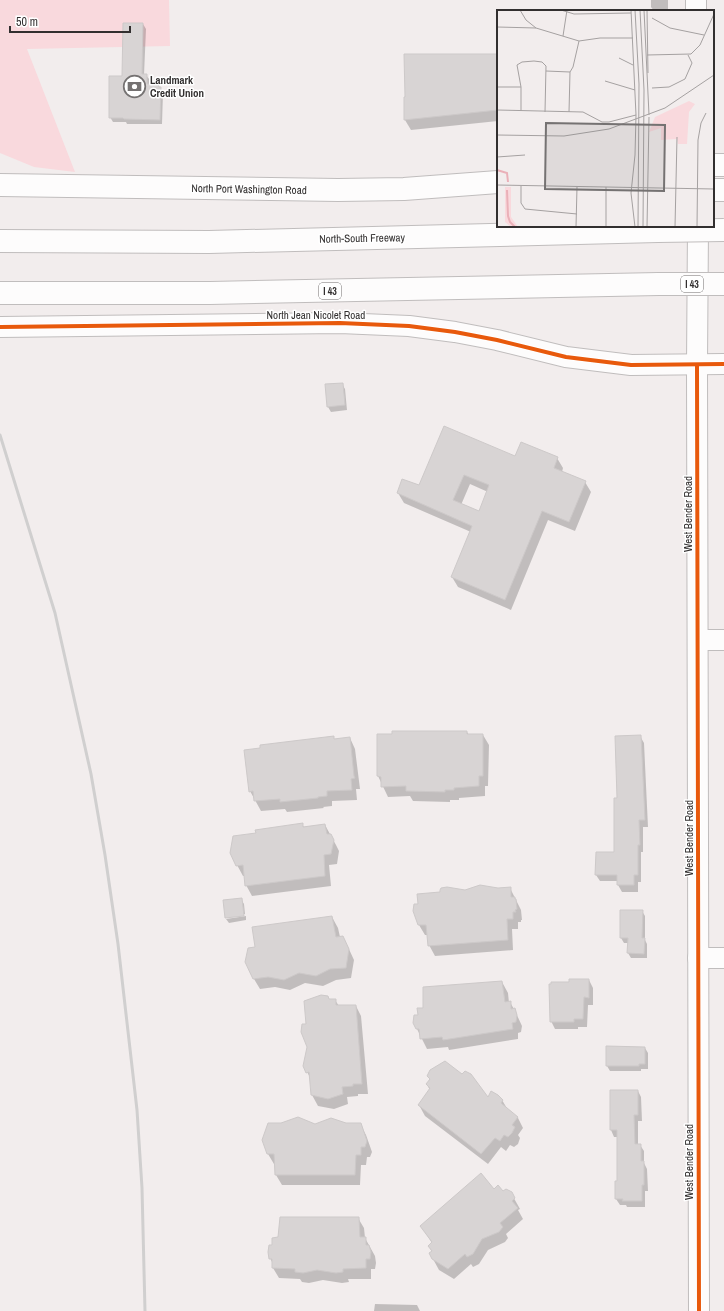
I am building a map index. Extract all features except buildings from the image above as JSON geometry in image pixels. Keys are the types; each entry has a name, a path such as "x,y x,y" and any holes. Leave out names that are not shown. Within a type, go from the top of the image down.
{"main road":[{"name":"North Port Washington Road","path":"0,185 338,190 404,189 497,182"},
{"name":"North-South Freeway","path":"0,241 209,242 724,230"},
{"name":"I 43","path":"0,293 218,293 724,284"}],"street":[{"name":"West Bender Road","path":"698,227 696,365 699,1311"},
{"name":"North Jean Nicolet Road","path":"0,328 340,323 409,326 455,332 497,340 580,359 631,365 724,364"},
{"path":"698,640 724,640"},
{"path":"698,958 724,958"}],"shaded area":[{"path":"0,0 169,0 170,46 27,49 75,172 34,167 0,153"}],"railway":[{"path":"0,435 55,613 91,774 105,855 118,944 137,1110 142,1188 145,1311"}],"cycle path":[{"path":"0,327 340,323 409,326 455,332 497,340 566,357 631,365 724,364"},
{"path":"697,365 699,1311"}],"place":[{"name":"Landmark Credit Union","path":"134,86"}]}
